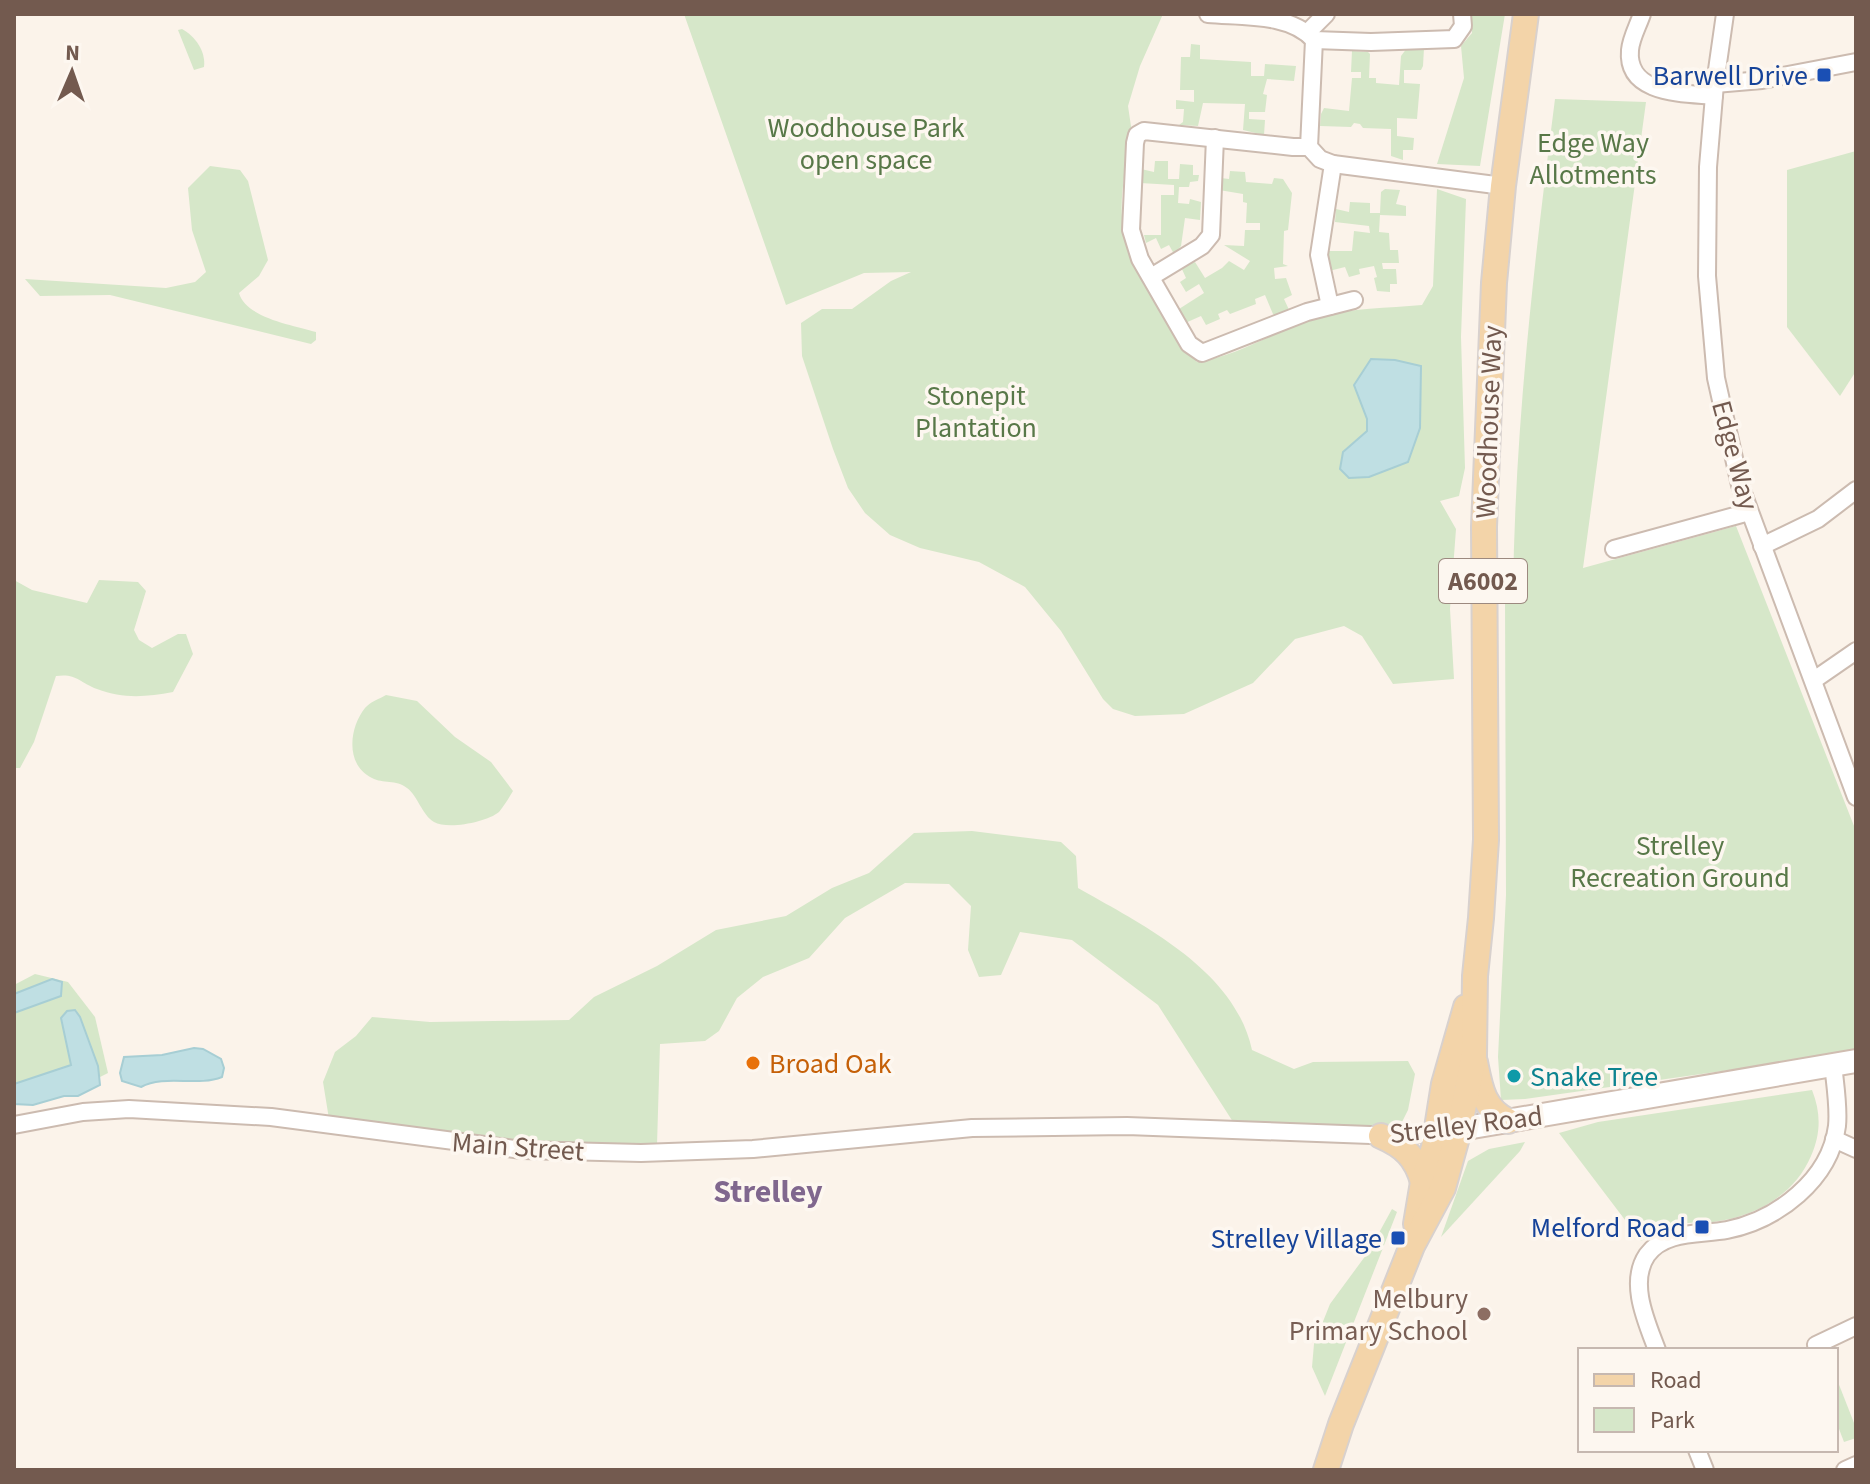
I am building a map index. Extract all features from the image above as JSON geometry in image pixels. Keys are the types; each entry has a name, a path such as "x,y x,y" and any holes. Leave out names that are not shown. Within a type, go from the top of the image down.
{"main road":[{"name":"Woodhouse Way","path":"1447,1131 1474,1055 1475,976 1486,840 1484,527 1494,283 1503,186 1526,14"},
{"name":"Woodhouse Way","path":"1447,1131 1444,1084 1475,976"},
{"name":"A6002","path":"1474,1055 1480,1087 1487,1104 1496,1115 1508,1121"},
{"name":"Strelley Road","path":"1447,1131 1856,1061"},
{"name":"A6002","path":"1412,1246 1423,1182 1447,1131"},
{"name":"A6002","path":"1326,1470 1341,1424 1412,1246 1443,1188 1447,1131"},
{"path":"1381,1136 1408,1151 1419,1167 1423,1182"}],"street":[{"path":"1208,14 1288,23 1310,36 1371,42 1454,39 1463,26 1462,14"},
{"path":"1309,147 1310,36 1326,14"},
{"path":"1642,14 1630,56 1640,77 1649,87 1659,91 1714,90 1856,62"},
{"name":"Edge Way","path":"1725,14 1714,90 1708,167 1707,276 1715,367 1740,485 1856,797"},
{"path":"1354,300 1307,312 1202,353 1189,344 1140,259 1131,230 1137,135 1144,131 1156,131 1309,147 1320,159 1333,164 1503,186"},
{"path":"1151,277 1202,246 1211,235 1215,138"},
{"path":"1330,306 1319,255 1333,164"},
{"path":"1762,546 1818,519 1856,490"},
{"path":"1614,549 1749,512"},
{"path":"1814,680 1856,651"},
{"path":"1656,1348 1641,1296 1641,1270 1648,1254 1664,1241 1683,1235 1740,1227 1784,1207 1809,1184 1821,1168 1837,1125 1833,1064"},
{"name":"Main Street","path":"14,1125 83,1112 129,1109 271,1117 522,1150 641,1153 753,1149 972,1128 1024,1127"},
{"name":"Strelley Road","path":"1024,1127 1127,1126 1381,1136 1447,1131"},
{"path":"1834,1139 1856,1149"},
{"path":"1817,1348 1816,1345 1856,1326"},
{"path":"1845,1470 1856,1465"}],"green space":[{"path":"684,14 1163,14 1140,66 1128,106 1132,133 1123,187 1122,217 1132,259 1140,277 1197,362 1229,354 1318,317 1356,310 1422,305 1433,286 1437,189 1466,199 1461,337 1465,468 1459,496 1440,501 1456,529 1450,609 1454,679 1393,684 1362,636 1344,626 1295,639 1253,683 1184,714 1135,716 1113,709 1103,699 1061,631 1025,587 979,562 920,548 890,535 865,513 848,488 802,356 801,323 822,309 852,309 891,281 911,272 864,273 786,305"},
{"path":"1471,14 1505,14 1480,166 1437,164 1464,78 1461,46 1472,33"},
{"path":"182,29 199,45 204,67 194,70 178,30"},
{"path":"1191,44 1200,45 1200,59 1251,62 1251,76 1264,76 1265,64 1296,66 1294,81 1267,79 1263,94 1267,95 1265,112 1249,112 1249,119 1265,120 1264,135 1243,130 1245,104 1203,103 1198,126 1179,125 1183,122 1184,109 1176,109 1176,100 1194,102 1194,90 1180,90 1181,57 1190,57"},
{"path":"1407,48 1424,48 1421,70 1404,70 1404,83 1420,84 1417,119 1397,118 1397,136 1414,138 1413,150 1403,150 1403,160 1391,156 1391,129 1363,128 1354,123 1351,127 1320,126 1324,108 1349,111 1352,78 1361,78 1361,72 1351,72 1352,51 1370,54 1369,78 1376,78 1376,83 1399,85 1401,56"},
{"name":"Strelley Recreation Ground","path":"1555,99 1646,102 1583,568 1736,526 1856,831 1856,1049 1779,1063 1501,1100 1498,1057 1506,895 1505,597 1513,593 1517,469 1527,345"},
{"path":"1856,151 1856,371 1840,396 1787,327 1787,170"},
{"path":"1155,161 1168,161 1168,179 1179,179 1180,164 1193,165 1193,175 1199,175 1198,181 1190,182 1189,187 1179,187 1178,203 1189,204 1190,199 1201,202 1200,220 1185,218 1181,246 1174,254 1169,245 1161,249 1156,238 1146,243 1144,235 1161,235 1161,195 1174,195 1174,185 1140,183 1141,169 1154,172"},
{"path":"210,166 240,170 248,181 268,260 259,276 239,293 243,302 272,319 316,332 316,340 311,344 110,295 40,296 25,279 166,288 195,282 206,272 192,230 188,188"},
{"path":"1230,171 1245,172 1246,182 1272,184 1274,178 1283,179 1292,193 1288,230 1284,231 1283,264 1288,266 1274,268 1275,279 1286,278 1292,295 1284,299 1290,312 1273,314 1265,295 1255,299 1256,304 1230,314 1227,310 1218,314 1220,319 1206,325 1201,316 1183,324 1179,309 1204,293 1199,284 1186,292 1180,282 1186,278 1181,267 1195,262 1205,278 1229,261 1244,270 1250,261 1224,245 1244,246 1245,230 1260,230 1260,223 1246,223 1247,203 1243,202 1243,194 1219,190 1221,178 1229,179"},
{"path":"1385,189 1400,190 1396,204 1406,206 1406,216 1380,215 1379,232 1389,233 1390,250 1398,250 1399,263 1382,263 1383,269 1396,269 1397,284 1390,284 1390,292 1377,291 1374,266 1359,269 1360,274 1349,277 1345,267 1329,271 1327,251 1352,251 1354,231 1370,233 1369,226 1335,222 1336,209 1349,212 1350,202 1370,203 1370,213 1380,213 1381,192"},
{"path":"14,580 32,590 87,603 99,580 138,582 146,591 134,630 139,640 152,648 178,634 186,634 193,654 173,692 125,696 97,689 73,677 56,676 34,742 20,768 14,768"},
{"path":"386,695 417,701 455,737 491,762 513,791 499,812 467,824 440,824 430,819 407,788 398,783 376,780 363,772 354,755 353,736 367,706"},
{"path":"972,831 1061,842 1076,856 1078,888 1157,934 1207,973 1227,996 1242,1022 1252,1050 1294,1069 1313,1062 1408,1061 1415,1074 1408,1110 1398,1130 1235,1125 1158,1005 1072,940 1020,932 1001,975 979,977 968,950 971,906 949,884 905,883 845,918 809,958 763,977 737,998 719,1031 705,1041 660,1044 657,1145 483,1140 329,1119 323,1082 335,1052 356,1036 372,1017 430,1022 569,1020 594,997 657,966 716,930 786,916 832,888 869,873 914,833"},
{"path":"35,974 68,982 95,1017 108,1073 100,1077 14,1084 14,985"},
{"path":"1812,1090 1818,1115 1817,1139 1804,1170 1783,1193 1743,1215 1676,1226 1641,1241 1559,1133 1598,1122"},
{"path":"1525,1142 1441,1237 1468,1161 1489,1149"},
{"path":"1392,1209 1397,1212 1325,1396 1312,1367 1314,1344 1330,1304 1369,1251"},
{"path":"1838,1382 1856,1428 1856,1438 1844,1442 1838,1426"}],"water":[{"path":"1371,359 1421,366 1420,428 1408,462 1369,477 1349,478 1340,469 1343,452 1367,431 1367,419 1354,385"},
{"path":"52,979 62,982 61,996 14,1013 14,994"},
{"path":"75,1010 98,1066 100,1085 78,1096 64,1096 33,1105 14,1104 14,1084 71,1065 61,1018 67,1011"},
{"path":"203,1049 221,1059 224,1068 222,1077 202,1081 160,1081 141,1087 122,1081 120,1073 124,1057 162,1055"}],"place":[{"name":"Barwell Drive","path":"1824,75"},
{"name":"Broad Oak","path":"753,1063"},
{"name":"Snake Tree","path":"1514,1076"},
{"name":"Melford Road","path":"1702,1227"},
{"name":"Strelley Village","path":"1398,1238"},
{"name":"Melbury Primary School","path":"1484,1314"}],"district":[{"name":"Strelley","path":"768,1191"}],"park label":[{"name":"Woodhouse Park open space","path":"866,143"},
{"name":"Edge Way Allotments","path":"1593,158"},
{"name":"Stonepit Plantation","path":"976,411"}]}
